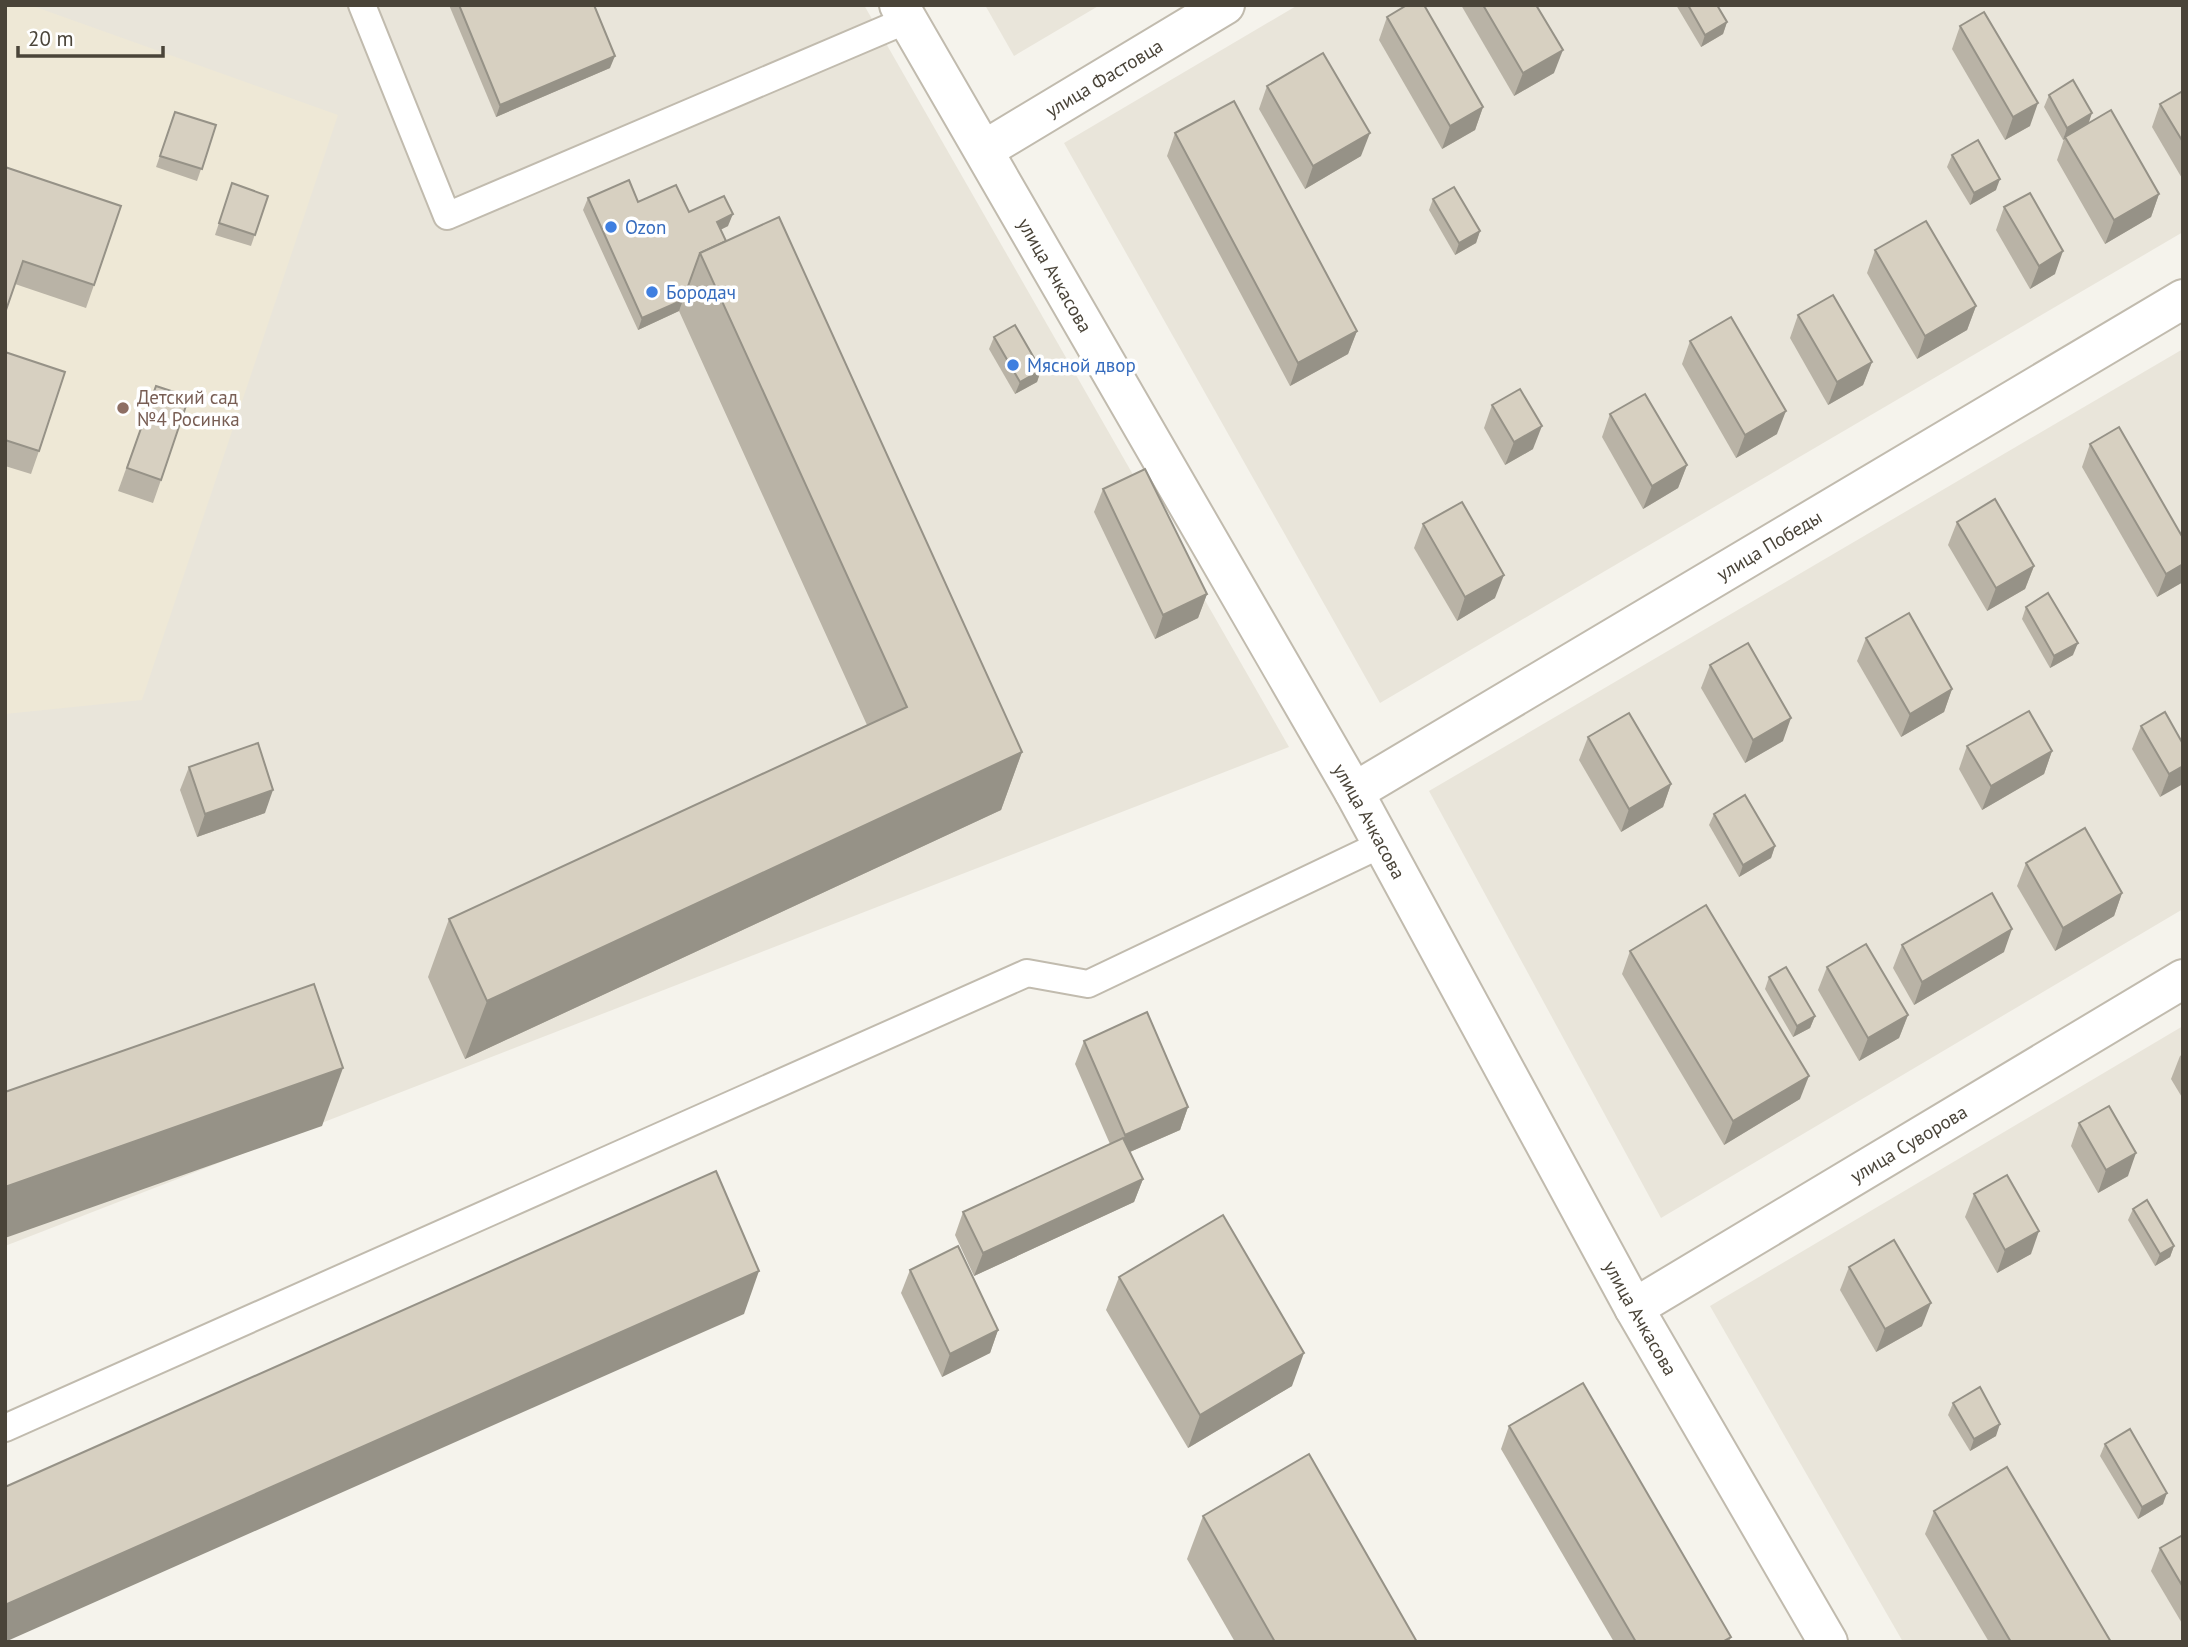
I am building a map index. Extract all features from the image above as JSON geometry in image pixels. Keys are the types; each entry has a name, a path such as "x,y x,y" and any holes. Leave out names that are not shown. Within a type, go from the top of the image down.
{"street":[{"name":"улица Фастовца","path":"984,150 1225,5"},
{"name":"улица Ачкасова","path":"903,13 1354,792 1634,1308 1828,1642"},
{"name":"улица Победы","path":"1354,792 2183,299"},
{"name":"улица Суворова","path":"1634,1308 2183,979"}],"lane":[{"path":"362,5 447,216 903,13"},
{"path":"5,1428 1027,973 1088,984 1382,844"}],"shaded area":[{"path":"5,5 864,5 1289,747 5,1246"},
{"name":"Детский сад №4 Росинка","path":"5,5 30,5 338,115 142,700 5,714"},
{"path":"985,5 1100,5 1014,56"},
{"path":"1298,5 2183,5 2183,232 1380,703 1064,143"},
{"path":"2183,349 2183,909 1661,1218 1429,791"},
{"path":"2183,1026 2183,1642 1903,1642 1710,1306"}],"building":[{"path":"459,5 594,5 615,56 500,105"},
{"path":"1407,5 1424,5 1483,107 1450,126 1387,17"},
{"path":"1483,5 1536,5 1563,50 1523,73"},
{"path":"1688,5 1717,5 1727,22 1705,35"},
{"path":"1984,12 2038,103 2013,117 1960,26"},
{"path":"1323,53 1370,133 1313,166 1267,86"},
{"path":"2073,80 2092,113 2067,128 2049,95"},
{"path":"2183,91 2183,142 2160,104"},
{"path":"1234,101 1357,331 1298,363 1175,133"},
{"path":"2111,110 2159,194 2114,220 2065,137"},
{"path":"175,112 216,125 202,169 160,156"},
{"path":"1978,140 2000,179 1974,193 1952,155"},
{"path":"5,167 121,206 94,285 23,261 5,313"},
{"path":"629,180 638,202 676,185 689,212 724,196 733,214 717,222 726,241 700,253 683,300 642,318 588,198"},
{"path":"232,183 268,196 255,235 219,223"},
{"path":"1454,187 1480,231 1459,243 1433,199"},
{"path":"2030,193 2063,251 2039,266 2004,207"},
{"path":"779,217 1022,752 487,1001 449,919 907,707 700,253"},
{"path":"1926,221 1976,306 1925,336 1875,250"},
{"path":"1833,295 1872,362 1837,382 1798,315"},
{"path":"1731,317 1786,411 1745,435 1690,341"},
{"path":"1015,325 1041,370 1020,382 994,337"},
{"path":"5,352 65,372 39,451 5,440"},
{"path":"156,386 189,397 161,480 127,468"},
{"path":"1520,389 1542,426 1514,442 1492,405"},
{"path":"1645,394 1687,465 1652,486 1610,414"},
{"path":"2119,427 2183,538 2183,564 2166,574 2090,444"},
{"path":"1145,469 1207,594 1163,615 1103,489"},
{"path":"1995,499 2034,566 1996,588 1957,522"},
{"path":"1462,502 1504,575 1465,597 1423,524"},
{"path":"2048,593 2078,643 2054,656 2026,607"},
{"path":"1909,613 1952,689 1910,714 1866,638"},
{"path":"1748,643 1791,718 1753,740 1710,665"},
{"path":"2029,711 2052,751 1991,786 1967,746"},
{"path":"2165,712 2183,744 2183,766 2169,774 2141,726"},
{"path":"1629,713 1671,784 1629,809 1588,737"},
{"path":"258,743 273,790 205,814 189,767"},
{"path":"1745,795 1775,846 1743,865 1714,814"},
{"path":"2085,828 2122,893 2063,928 2026,863"},
{"path":"1992,893 2012,929 1922,982 1902,945"},
{"path":"1706,905 1809,1076 1733,1121 1630,951"},
{"path":"1866,944 1908,1015 1868,1038 1827,967"},
{"path":"1786,967 1815,1016 1797,1026 1769,977"},
{"path":"314,984 343,1068 5,1187 5,1092"},
{"path":"1147,1012 1188,1107 1125,1135 1084,1041"},
{"path":"2109,1106 2136,1153 2106,1170 2079,1123"},
{"path":"1123,1138 1143,1179 983,1253 963,1212"},
{"path":"716,1171 759,1271 5,1605 5,1487"},
{"path":"2007,1175 2039,1231 2005,1250 1974,1194"},
{"path":"2147,1200 2174,1246 2160,1254 2133,1209"},
{"path":"1223,1215 1304,1353 1200,1415 1119,1277"},
{"path":"1894,1240 1931,1303 1885,1329 1849,1267"},
{"path":"958,1246 998,1330 950,1354 910,1270"},
{"path":"1583,1383 1731,1637 1722,1642 1636,1642 1509,1426"},
{"path":"1980,1387 2000,1424 1974,1439 1953,1403"},
{"path":"2130,1429 2167,1493 2142,1507 2105,1444"},
{"path":"1309,1454 1417,1642 1275,1642 1203,1516"},
{"path":"2007,1467 2111,1642 2011,1642 1934,1511"},
{"path":"2183,1535 2183,1587 2160,1548"}],"place":[{"name":"Ozon","path":"611,227"},
{"name":"Бородач","path":"652,292"},
{"name":"Мясной двор","path":"1013,365"},
{"name":"Детский сад №4 Росинка","path":"123,408"}]}
